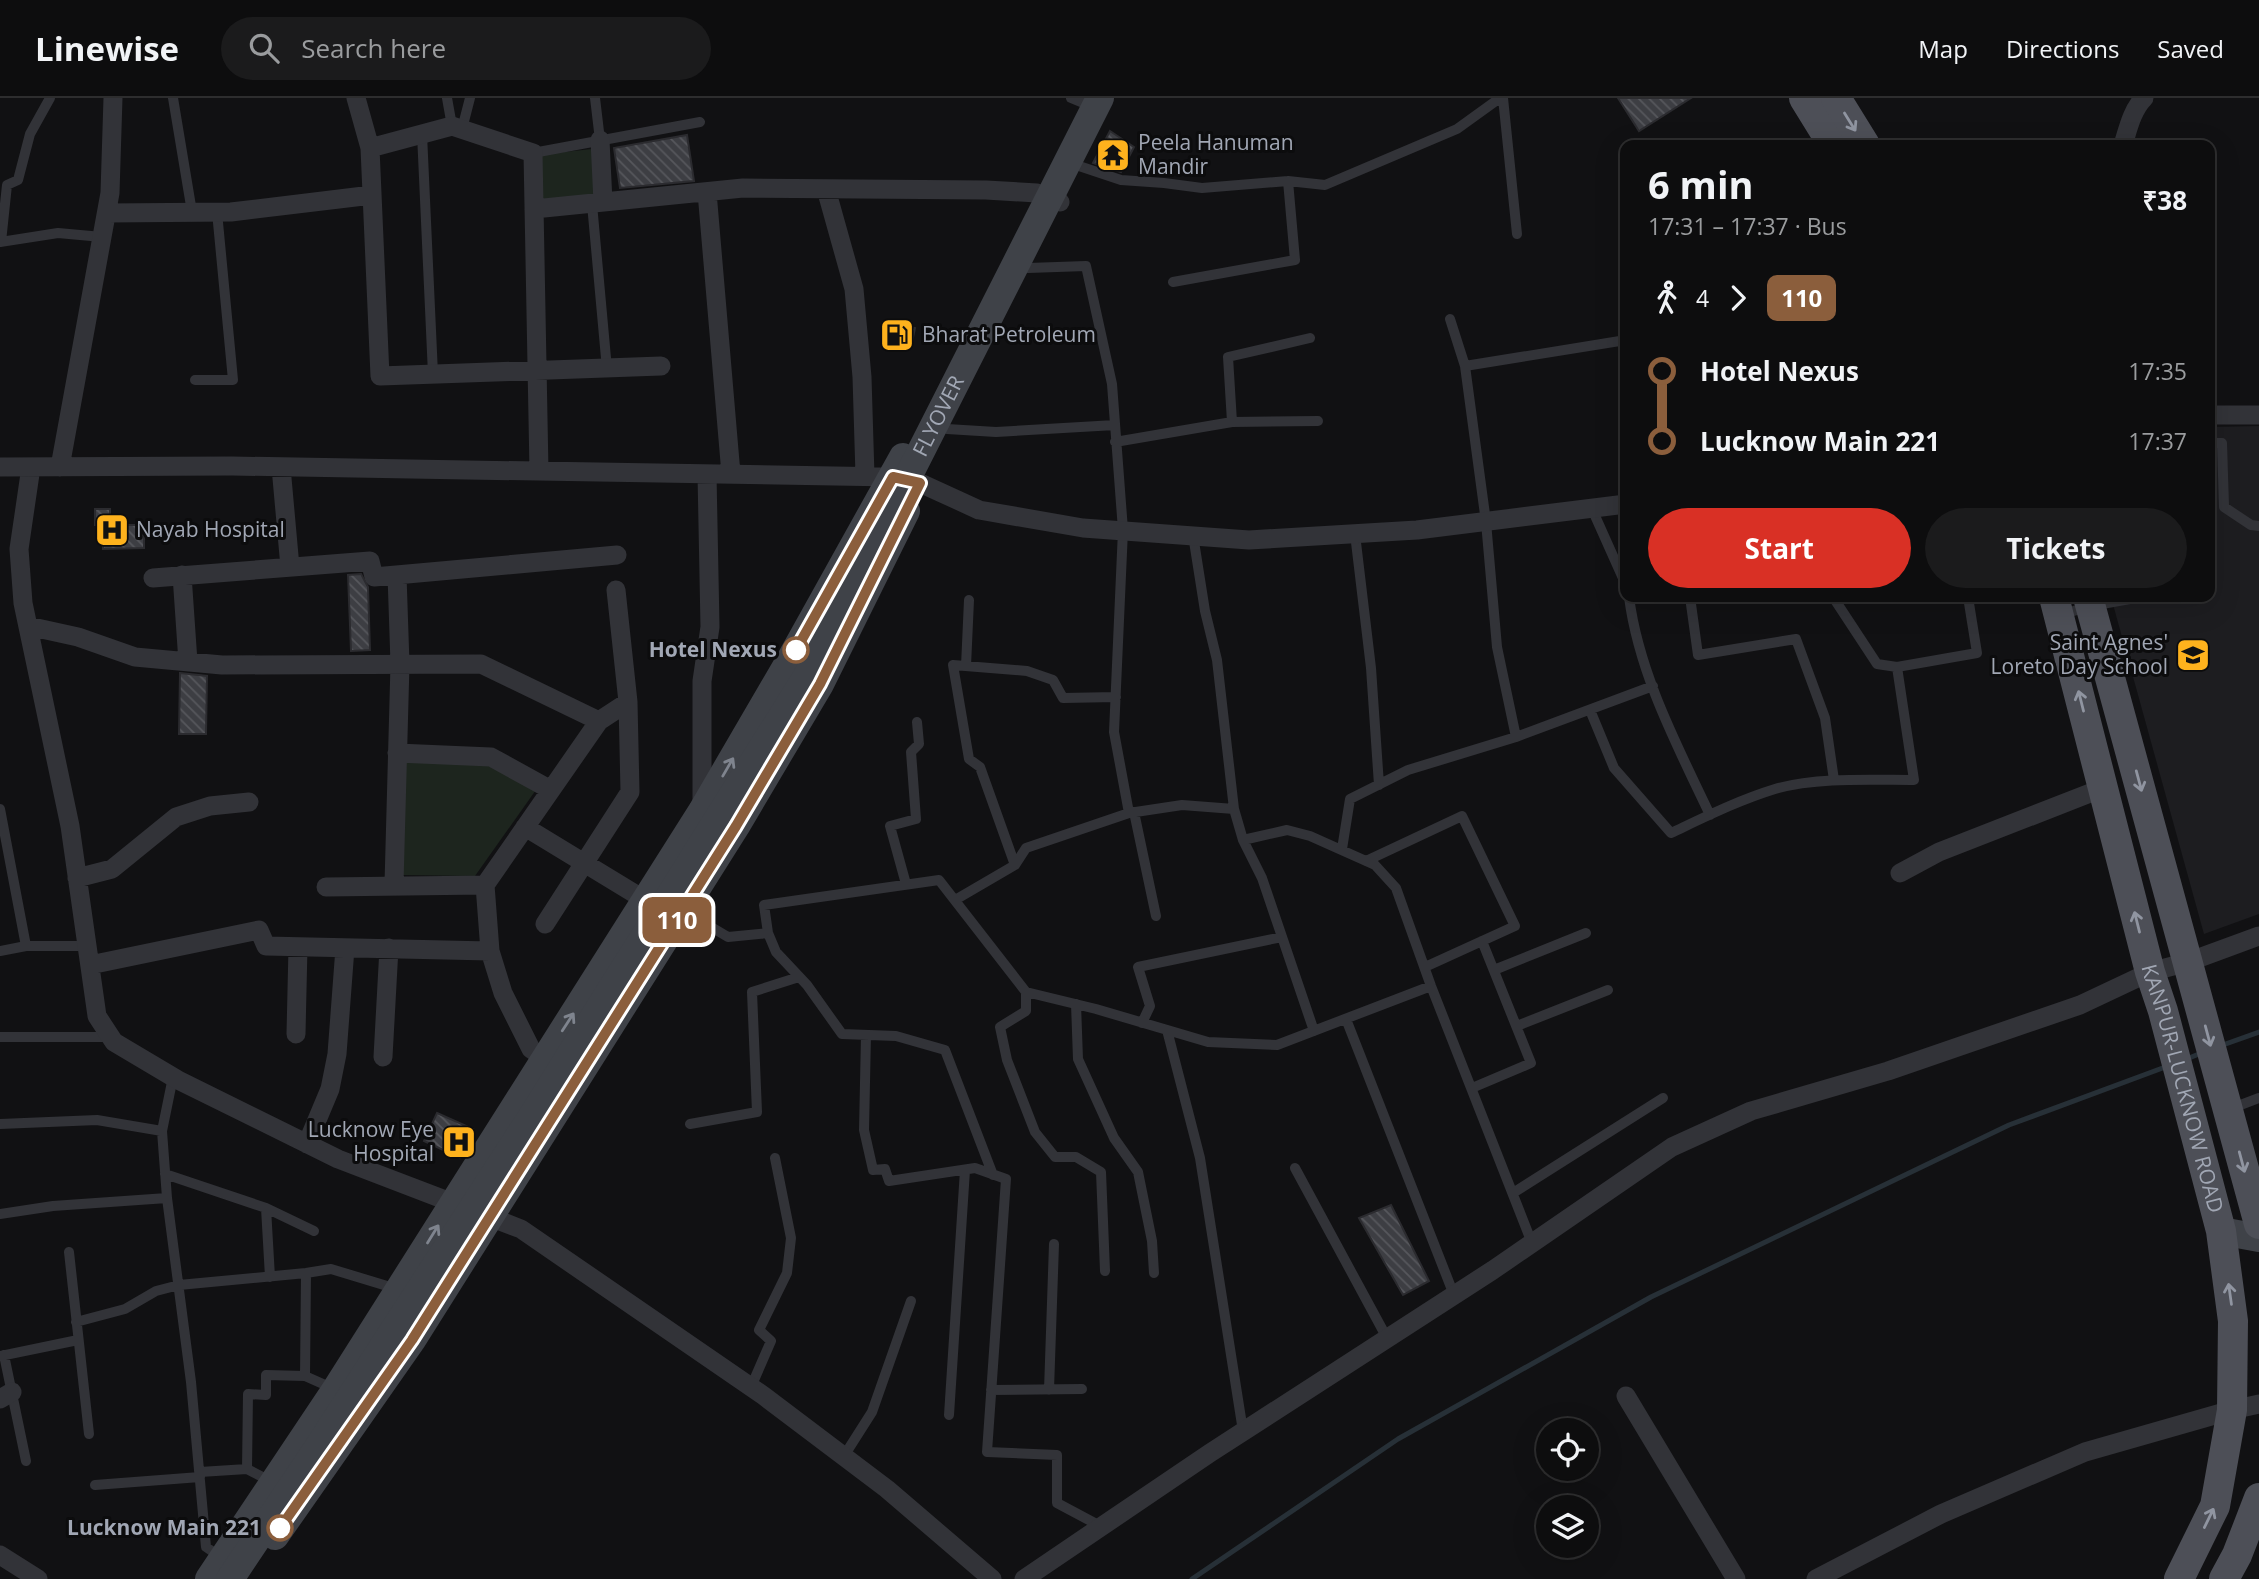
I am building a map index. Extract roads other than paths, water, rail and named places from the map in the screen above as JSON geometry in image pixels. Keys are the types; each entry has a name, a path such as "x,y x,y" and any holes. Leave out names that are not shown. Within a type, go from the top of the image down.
{"main road":[{"path":"244,1579 412,1340 683,911 820,684 906,480 1049,198 1079,166 1113,98"},
{"path":"1804,98 1830,140"},
{"path":"1836,98 1862,140"},
{"path":"221,1572 273,1483 336,1390 702,811 906,480 947,429 1028,268 1049,198 1085,99"},
{"name":"FLYOVER","path":"221,1572 474,1208 806,678 1085,99"},
{"name":"KANPUR-LUCKNOW ROAD","path":"2090,602 2259,1224"},
{"name":"KANPUR-LUCKNOW ROAD","path":"2057,606 2150,972 2163,1011 2221,1231 2246,1407 2215,1506 2179,1579"},
{"path":"2221,1231 2259,1238"},
{"path":"2224,1579 2237,1555 2259,1498"}],"street":[{"path":"60,467 110,193 113,98"},
{"path":"356,98 369,148 380,376 661,366"},
{"path":"2125,140 2138,104 2144,98"},
{"path":"369,148 457,127 533,153 539,471"},
{"path":"597,203 600,140"},
{"path":"534,209 743,188 986,190 1049,198"},
{"path":"826,189 854,289 862,377 865,477"},
{"path":"707,192 731,474"},
{"path":"107,213 217,212 372,195"},
{"path":"2215,415 2259,415"},
{"path":"0,467 281,467 865,477 906,480 979,510 1083,527 1249,540 1417,530 1620,505"},
{"path":"31,467 19,549 23,603 70,826 97,1016 114,1042 173,1077 338,1160 521,1229 751,1387 844,1456 887,1489 992,1579"},
{"path":"281,467 290,567"},
{"path":"702,811 702,681 710,628 707,474"},
{"path":"153,578 370,561 374,577 617,555"},
{"path":"182,575 188,662"},
{"path":"394,884 400,664 397,575"},
{"path":"545,924 629,792 628,702 616,590"},
{"path":"28,626 78,637 135,657 222,665 481,664 599,721"},
{"path":"544,1058 531,1049 503,993 490,951 485,885 599,721 628,702"},
{"path":"397,753 491,757 551,790"},
{"path":"1900,873 1939,852 2103,788"},
{"path":"77,878 112,869 176,817 210,806 249,802"},
{"path":"525,827 645,900 669,910 683,911"},
{"path":"326,887 394,884 485,885"},
{"path":"89,956 259,930 266,946 490,951"},
{"path":"1024,1579 1532,1243 1672,1147 1751,1111 1888,1070 2080,1005 2150,972 2188,962 2259,936"},
{"path":"296,1034 298,947"},
{"path":"307,1144 330,1089 337,1054 345,947"},
{"path":"383,1057 389,948"},
{"path":"1626,1396 1736,1579"},
{"path":"1816,1579 1941,1514 2085,1452 2246,1407"},
{"path":"0,1555 38,1579"}],"lane":[{"path":"50,98 30,134 18,180 7,185 0,242 58,233 103,237"},
{"path":"173,98 192,212"},
{"path":"447,98 457,127"},
{"path":"457,127 470,98"},
{"path":"595,98 600,140"},
{"path":"1079,166 1121,180 1202,188 1288,181 1325,185 1457,129 1501,98 1517,234"},
{"path":"533,153 701,122"},
{"path":"422,134 433,374"},
{"path":"1173,282 1295,260 1288,181"},
{"path":"597,203 607,369"},
{"path":"195,380 233,380 217,212"},
{"path":"1028,268 1086,266 1112,384 1123,530 1115,732 1156,915"},
{"path":"1450,319 1465,366 1486,522 1497,647 1516,737"},
{"path":"1231,422 1228,356 1310,338"},
{"path":"1465,366 1620,341"},
{"path":"1115,442 1231,422 1318,421"},
{"path":"947,429 996,432 1115,425"},
{"path":"2215,443 2222,443 2224,507 2250,525 2259,526"},
{"path":"1592,509 1620,572"},
{"path":"1355,534 1371,668 1379,785"},
{"path":"1193,536 1205,611 1217,660 1234,809 1243,840 1262,878 1314,1031"},
{"path":"966,667 969,600"},
{"path":"1630,602 1633,631 1664,716 1710,815"},
{"path":"1691,602 1698,655 1796,639 1825,719 1835,780"},
{"path":"1836,602 1877,664 1897,667 1977,653 1969,602"},
{"path":"2057,606 2083,602"},
{"path":"1015,865 980,767 970,760 953,665 1027,671 1053,680 1063,698 1116,697"},
{"path":"1590,710 1614,768 1671,833 1777,789 1835,780 1914,780 1897,667"},
{"path":"1342,849 1350,799 1408,770 1516,737 1653,686"},
{"path":"906,884 890,826 916,819 911,752 919,744 917,722"},
{"path":"955,900 1015,865 1026,848 1132,813 1182,805 1234,809"},
{"path":"0,809 26,946"},
{"path":"1366,861 1462,816 1515,926 1424,967"},
{"path":"1243,840 1287,830 1310,836 1375,865 1396,888 1424,967 1532,1243"},
{"path":"993,1175 945,1050 896,1036 842,1034 799,977 776,952 768,933 764,905 939,880 1026,992 1026,1011 1000,1027 1007,1060 1035,1132 1055,1157 1076,1157 1101,1172 1105,1271"},
{"path":"683,911 728,937 768,933"},
{"path":"1493,970 1586,933"},
{"path":"1142,1023 1150,1006 1138,967 1282,937"},
{"path":"1472,1088 1531,1063 1482,941"},
{"path":"0,951 26,946 89,956"},
{"path":"690,1124 757,1112 752,992 799,977"},
{"path":"1026,992 1208,1042 1277,1045 1432,986"},
{"path":"1517,1026 1608,990"},
{"path":"1076,1004 1078,1059 1114,1138 1138,1172 1152,1241 1154,1273"},
{"path":"1346,1019 1454,1295"},
{"path":"1167,1030 1200,1158 1243,1432"},
{"path":"866,1035 864,1130 873,1170 885,1169 889,1181 975,1168 1006,1179 987,1452 1057,1455 1057,1503 1102,1527"},
{"path":"0,1037 111,1037"},
{"path":"173,1077 162,1131 167,1198 191,1382 206,1547 221,1572"},
{"path":"1513,1193 1663,1098"},
{"path":"2228,1110 2259,1098"},
{"path":"0,1124 97,1120 162,1131"},
{"path":"751,1387 771,1341 759,1330 787,1273 791,1238 775,1158"},
{"path":"1295,1168 1387,1338"},
{"path":"949,1415 965,1170"},
{"path":"165,1174 266,1209 313,1231"},
{"path":"0,1214 53,1206 167,1198"},
{"path":"266,1209 270,1277"},
{"path":"1049,1390 1054,1244"},
{"path":"69,1252 89,1434"},
{"path":"76,1322 125,1309 156,1291 178,1285 331,1269 399,1290"},
{"path":"305,1376 306,1273"},
{"path":"844,1456 872,1412 911,1301"},
{"path":"26,1461 6,1395 2,1356 78,1339"},
{"path":"247,1469 248,1394 265,1395 266,1375 305,1376 336,1390 364,1408"},
{"path":"991,1390 1082,1389"},
{"path":"95,1485 247,1469 273,1483"}],"waterway":[{"path":"2220,1046 2259,1032"},
{"path":"2184,1060 2204,1052"},
{"path":"1192,1579 1398,1439 1651,1297 2009,1125 2168,1066"}],"place":[{"name":"Peela Hanuman Mandir","path":"1113,155"},
{"name":"Bharat Petroleum","path":"897,335"},
{"name":"Nayab Hospital","path":"112,530"},
{"name":"Hotel Nexus","path":"796,650"},
{"name":"Saint Agnes' Loreto Day School","path":"2193,655"},
{"name":"Lucknow Eye Hospital","path":"459,1142"},
{"name":"Lucknow Main 221","path":"280,1528"}]}
